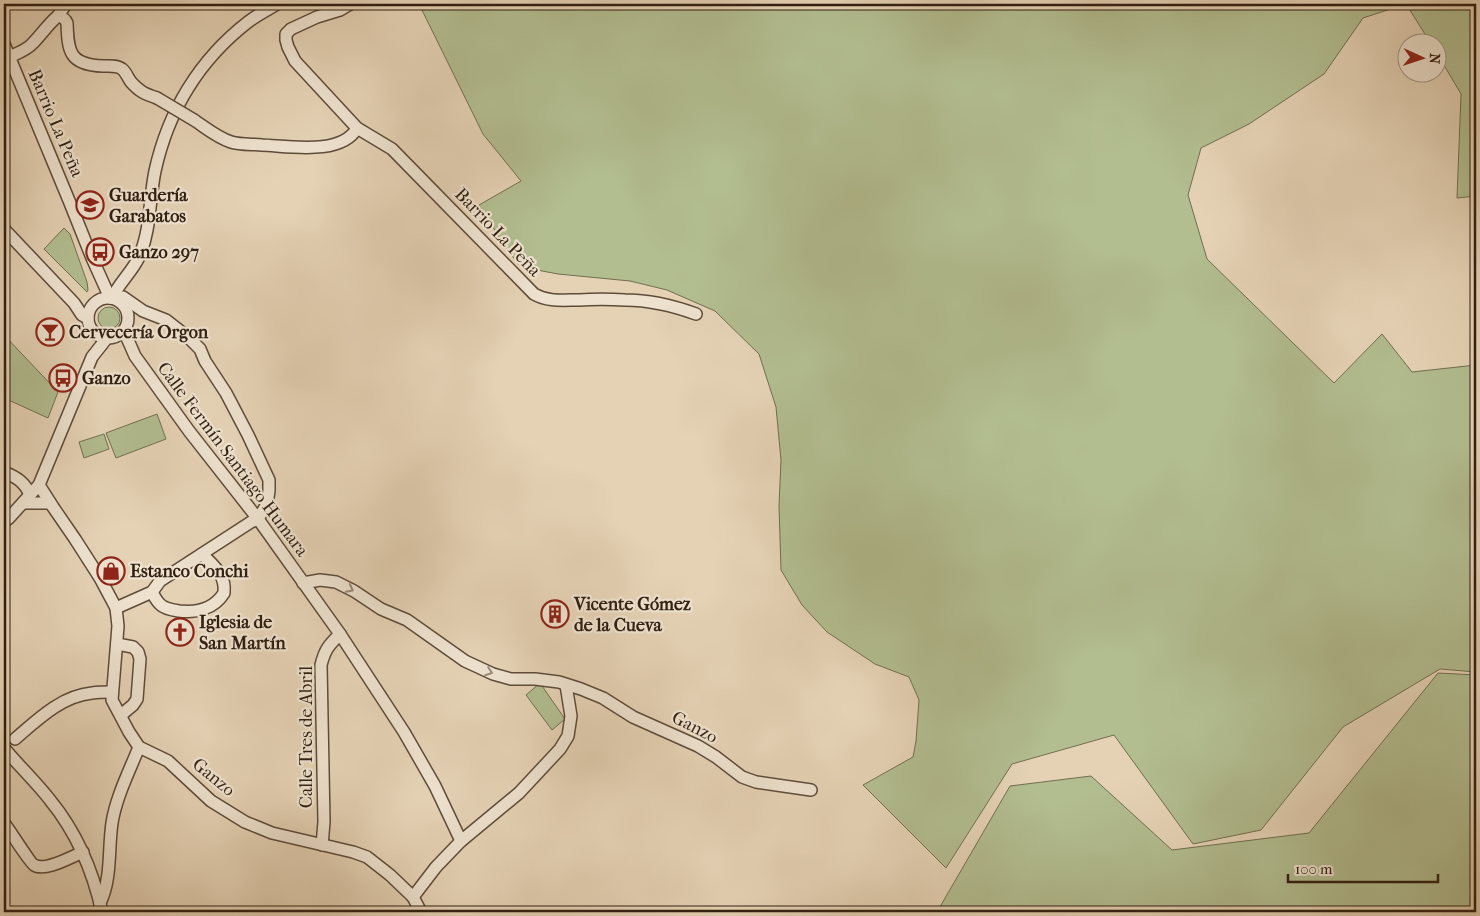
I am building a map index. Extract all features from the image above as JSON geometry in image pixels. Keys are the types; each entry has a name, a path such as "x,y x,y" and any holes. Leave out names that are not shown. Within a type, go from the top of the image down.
{"street":[{"name":"Barrio La Peña","path":"9,57 26,49 58,16 66,4"},
{"path":"110,338 96,334 89,324 128,274 138,258 144,242 150,212 155,173 170,122 186,91 226,41 248,22 277,4"},
{"name":"Barrio La Peña","path":"350,4 340,10 291,29 286,34 288,47 295,61 357,128 392,148 534,294 542,299 558,301 627,300 661,304 696,314"},
{"path":"58,16 65,19 67,23 69,51 78,60 96,66 116,66 142,92 158,98 232,143 311,148 347,140 354,134 357,128"},
{"name":"Barrio La Peña","path":"4,44 100,275 106,303"},
{"path":"4,229 74,303 106,303 143,311 166,320 189,338 200,350 226,393 269,480 267,504 258,519 160,581 152,592 116,608"},
{"name":"Barrio La Peña","path":"92,258 106,303"},
{"path":"100,275 112,279 128,274"},
{"path":"94,354 110,338 120,335 128,320 127,314 106,303"},
{"name":"Calle Fermín Santiago Humara","path":"124,330 135,356 188,431 258,519 340,634 404,732 435,786 461,840"},
{"path":"4,522 39,484 94,354 96,334"},
{"name":"Calle Fermín Santiago Humara","path":"110,338 135,356"},
{"path":"4,472 19,479 27,486 27,499"},
{"path":"39,484 100,578 116,608 118,626 112,700 139,747 116,803 112,824 107,883 101,908"},
{"path":"27,499 50,503"},
{"path":"152,592 162,606 175,610 196,612 214,603 224,594 223,579 221,574 202,554"},
{"name":"Calle Fermín Santiago Humara","path":"303,583 320,580 336,582 354,591 381,609 408,620 454,654 484,670 510,679 535,679 566,685"},
{"name":"Calle Tres de Abril","path":"322,845 324,822 321,665 329,645 340,634"},
{"path":"117,644 133,647 138,652 140,659 137,699 133,706 121,715"},
{"path":"413,897 436,867 461,840 519,793 560,749 568,736 571,716 566,685"},
{"name":"Ganzo","path":"566,685 603,698 633,717 698,746 742,777 763,783 811,790"},
{"path":"15,739 44,715 61,704 93,692 112,692"},
{"name":"Ganzo","path":"139,747 168,761 211,801 244,822 272,833 367,857 390,875 413,897 421,912"},
{"path":"4,748 51,802 68,825 94,880 101,908"},
{"path":"4,823 30,862 36,866 53,864 82,852"}],"green space":[{"path":"419,4 1406,4 1363,18 1324,74 1249,124 1201,148 1188,195 1207,259 1334,383 1382,334 1412,372 1476,365 1476,672 1440,669 1343,727 1261,830 1193,844 1114,735 1012,764 946,868 863,785 913,757 919,700 909,677 875,664 827,632 802,605 781,570 779,506 781,460 776,407 759,354 715,311 667,290 630,281 558,274 521,267 508,251 479,205 521,181 483,134"},
{"path":"1406,4 1476,4 1476,196 1457,198 1461,94 1448,72 1448,32 1424,32"},
{"path":"64,228 70,234 87,282 87,292 44,249"},
{"path":"109,307 117,310 120,318 117,326 109,329 101,326 98,318 101,310"},
{"path":"4,335 58,392 48,418 4,398"},
{"path":"157,414 166,439 116,458 106,433"},
{"path":"104,434 109,449 84,458 79,442"},
{"path":"1438,673 1476,675 1476,912 937,912 1010,786 1091,776 1172,850 1309,833"},
{"path":"540,683 565,719 552,730 526,695"}],"place":[{"name":"Guardería Garabatos","path":"90,205"},
{"name":"Ganzo 297","path":"100,252"},
{"name":"Cervecería Orgon","path":"50,332"},
{"name":"Ganzo","path":"63,378"},
{"name":"Estanco Conchi","path":"111,571"},
{"name":"Vicente Gómez de la Cueva","path":"555,614"},
{"name":"Iglesia de San Martín","path":"180,632"}]}
